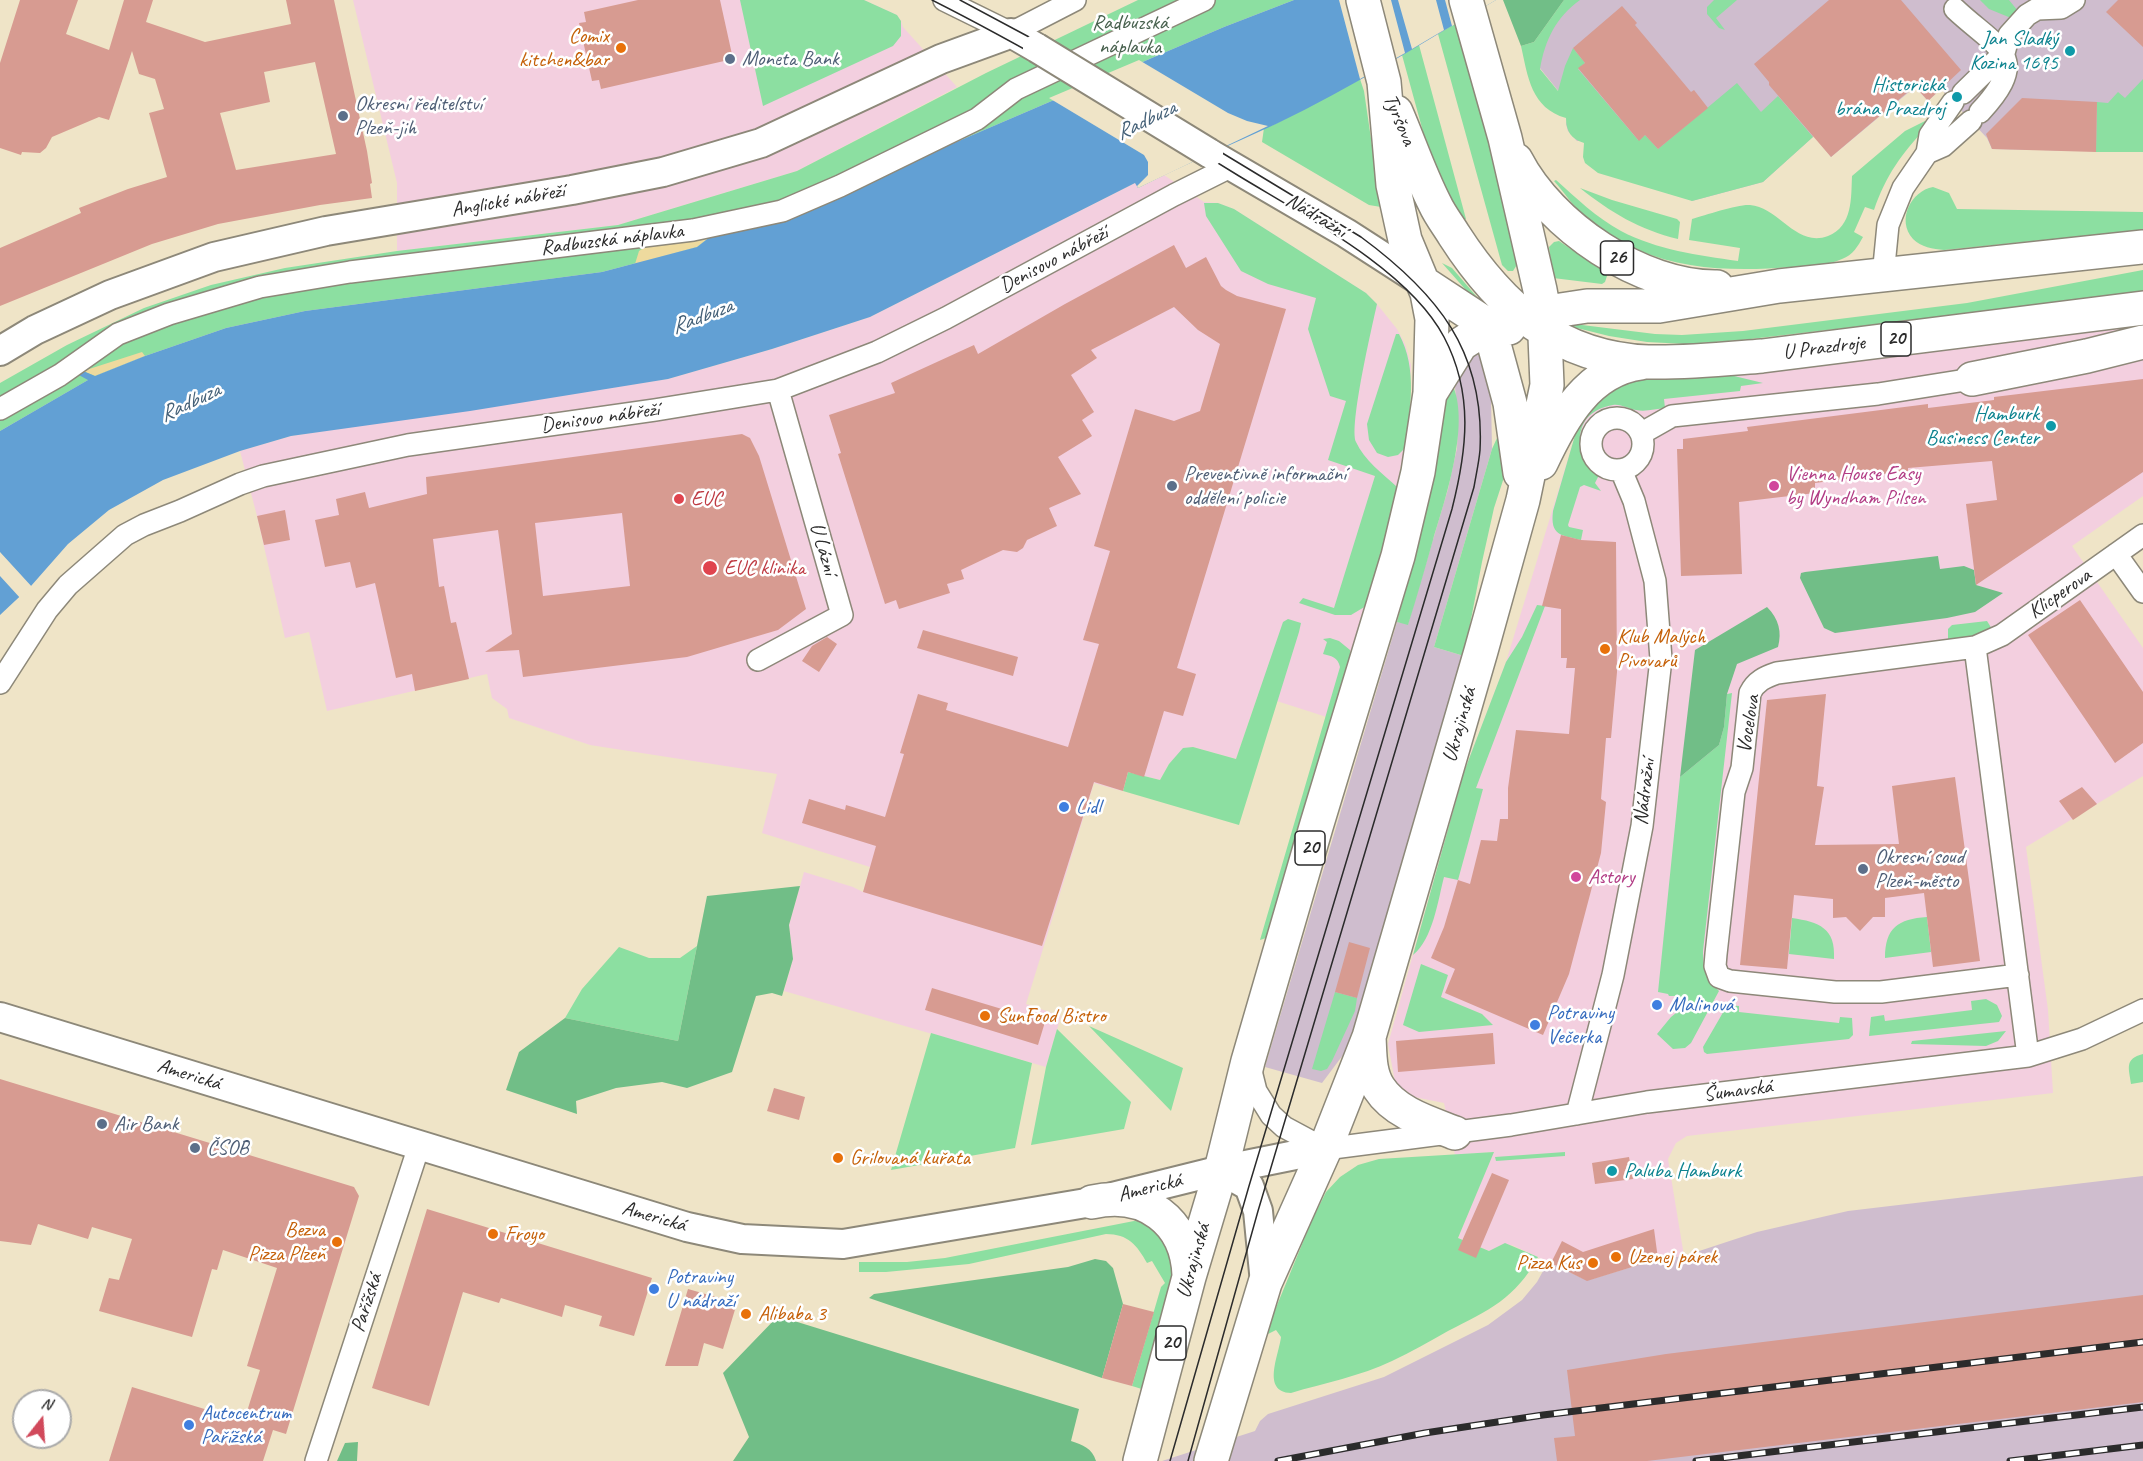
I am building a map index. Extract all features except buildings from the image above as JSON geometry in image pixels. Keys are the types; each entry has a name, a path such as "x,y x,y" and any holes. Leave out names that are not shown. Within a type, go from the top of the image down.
{"main road":[{"name":"Tyršova","path":"1363,0 1382,75 1435,205 1473,265"},
{"name":"26","path":"1468,8 1505,138 1519,166 1536,192 1582,235 1608,253 1662,278 1707,287 1779,286"},
{"name":"Tyršova","path":"1382,75 1393,185 1405,240"},
{"path":"1505,138 1537,312"},
{"path":"1405,240 1473,265 1537,312"},
{"name":"Ukrajinská","path":"1140,1461 1189,1277 1221,1170 1248,1061 1398,556 1418,472 1430,393 1432,319 1426,293 1405,240"},
{"path":"1489,326 1537,312 1587,306 1659,306 1779,286 2143,247"},
{"path":"1422,282 1489,326 1510,403 1523,500"},
{"name":"U Prazdroje","path":"1537,312 1576,348 1647,362 1762,356 2143,308"},
{"name":"Ukrajinská","path":"1211,1461 1265,1283 1325,1149 1369,1037 1523,500 1547,385 1537,312"},
{"name":"Ukrajinská","path":"1430,393 1461,344 1489,326"},
{"path":"1972,379 2087,356 2143,342"},
{"name":"20","path":"1523,500 1550,445 1579,397 1602,376 1628,365 1647,362"},
{"path":"1369,1037 1370,1064 1379,1088 1407,1113 1455,1133"},
{"path":"1092,1202 1106,1198 1135,1201 1160,1214 1179,1236 1186,1256 1189,1277"}],"street":[{"path":"944,0 1011,33 1075,0"},
{"name":"Radbuzská náplavka","path":"0,409 60,375 118,334 169,314 260,286 350,272 693,230 782,211 840,186 977,119 1016,89 1204,0"},
{"path":"1927,153 1943,146 1958,135 2004,81 2007,71 2004,53 2009,35 2027,15 2037,9 2061,8 2074,0"},
{"path":"1955,9 2004,53"},
{"name":"Nádražní","path":"1011,33 1220,160 1346,233 1422,282"},
{"name":"Anglické nábřeží","path":"0,351 35,330 110,295 214,257 326,231 572,190 663,172 761,143 941,59 1011,33"},
{"path":"1883,276 1888,225 1903,188 1927,153 1930,135 1958,97 2004,53"},
{"name":"Denisovo nábřeží","path":"0,683 47,610 68,585 125,535 144,525 263,476 408,445 655,411 778,390 878,352 946,318 1174,195 1220,160"},
{"path":"1346,233 1405,240"},
{"path":"1642,433 1672,416 1878,393 1972,379"},
{"name":"U Lázní","path":"758,660 842,615 778,390"},
{"path":"1612,417 1630,420 1638,426 1642,433 1644,441 1640,457 1635,463 1621,470 1612,470 1596,460 1592,452 1590,443 1592,434 1604,420 1612,417"},
{"name":"Nádražní","path":"1576,1114 1612,975 1642,826 1661,659 1655,581 1634,501 1621,470"},
{"name":"Klicperova","path":"1975,647 2002,635 2143,536"},
{"path":"2116,554 2143,592"},
{"path":"1975,647 2028,1056"},
{"name":"Vocelova","path":"1975,647 1777,673 1754,686 1750,693 1742,768 1734,792 1715,966 1719,978 1730,981 1835,992 1881,992 2018,975"},
{"name":"Šumavská","path":"1325,1149 1455,1133 1670,1099 2028,1056 2082,1039 2143,1010"},
{"name":"Americká","path":"0,1017 687,1227 742,1239 843,1244 1092,1202 1221,1170 1325,1149"},
{"path":"1248,1061 1256,1092 1271,1115 1284,1127 1325,1149"},
{"name":"Pařížská","path":"316,1461 419,1146"},
{"path":"1221,1170 1249,1186 1258,1211 1265,1283"}],"shaded area":[{"path":"353,0 864,0 897,15 903,27 957,87 797,171 618,225 397,251 397,183"},
{"path":"1564,0 2143,0 2143,152 1992,149 1987,138 1941,89 1928,101 1915,87 1831,157 1814,136 1763,182 1692,201 1598,141 1577,141 1568,131 1566,124 1572,108 1535,62"},
{"path":"1164,175 1204,202 1218,203 1234,209 1366,293 1377,304 1397,329 1405,344 1411,365 1409,420 1405,448 1374,586 1336,720 1258,695 1236,759 1193,747 1169,764 1160,780 1128,772 1122,791 1094,783 1026,1004 1061,1016 1046,1067 784,991 793,959 789,925 804,872 863,892 870,867 762,833 777,774 590,745 509,718 507,709 492,698 487,674 327,711 309,632 285,638 240,451 291,436 668,379 772,349 870,317 1135,183 1139,188"},
{"path":"2143,321 2143,496 2072,546 2143,648 2143,776 2026,847 2048,1010 2053,1093 1687,1136 1676,1143 1668,1159 1684,1256 1658,1259 1592,1279 1582,1278 1512,1245 1489,1251 1458,1238 1493,1152 1455,1155 1444,1103 1414,1097 1402,1091 1395,1082 1388,1044 1464,772 1506,662 1578,426 1610,390"},
{"path":"1476,354 1484,358 1491,397 1492,449 1434,647 1464,656 1355,1039 1322,1083 1265,1067 1397,622 1408,624 1448,489 1457,448 1458,418 1455,388 1461,370"},
{"path":"2143,1176 2143,1461 1162,1461 1255,1431 1260,1421 1268,1414 1384,1377 1488,1325 1522,1300 1537,1282 1548,1262 1582,1278 1592,1279 1658,1259 1684,1256 1757,1232 1848,1211"}],"green space":[{"path":"740,0 864,0 897,15 901,21 901,36 893,46 763,106"},
{"name":"Radbuzská náplavka","path":"1138,0 1294,0 1224,27 777,219 715,233 697,247 602,272 305,311 226,328 95,376 0,431 0,383 67,345 144,308 211,285 285,268 397,251 618,225 797,171 986,73"},
{"path":"1503,0 1564,0 1534,42 1521,46"},
{"path":"1564,0 1580,0 1564,14 1553,30 1545,48 1540,69 1558,91 1573,48 1585,63 1578,69 1638,140 1645,135 1658,149 1737,83 1761,112 1778,96 1813,137 1763,182 1692,201 1598,173 1585,163 1584,143 1570,134 1566,118 1545,107 1538,99 1529,80 1521,46 1534,42"},
{"path":"1714,0 1737,0 1716,18 1725,30 1719,28 1707,14 1707,7"},
{"path":"1980,0 2009,0 2018,11 2011,18 1989,9"},
{"path":"1456,23 1488,138 1518,263 1513,271 1508,271 1502,265 1438,34"},
{"path":"1419,45 1466,219 1463,221 1433,168 1402,55"},
{"path":"1360,79 1364,91 1381,207 1369,205 1262,142 1264,128"},
{"path":"2143,79 2143,152 2096,152 2097,102 2108,103 2118,92 2125,98"},
{"path":"1925,121 1927,127 1896,165 1874,210 1865,207 1854,232 1863,237 1857,247 1846,257 1824,264 1733,269 1695,266 1657,257 1624,243 1596,226 1580,212 1554,181 1556,180 1587,207 1621,231 1649,243 1678,251 1738,261 1740,248 1689,240 1692,219 1750,205 1770,212 1806,237 1828,236 1842,226 1846,218 1851,202 1852,176 1905,131"},
{"path":"1933,187 1949,193 1957,209 2143,212 2143,230 1944,250 1931,248 1913,239 1908,231 1906,215 1908,207 1918,194"},
{"path":"1580,188 1677,219 1680,222 1678,239 1651,231 1626,219"},
{"path":"1204,203 1218,203 1234,209 1366,293 1377,304 1362,375 1356,416 1356,442 1374,466 1397,487 1374,586 1366,606 1351,615 1335,615 1299,603 1303,598 1334,608 1375,476 1328,460 1346,401 1330,396 1308,329 1316,298 1268,284 1241,271 1206,216"},
{"path":"1559,241 1605,272 1607,276 1605,282 1602,284 1553,278 1549,247"},
{"path":"1442,263 1452,268 1477,297 1473,298"},
{"path":"2143,270 2143,293 1742,340 1686,344 1647,342 1573,327 1574,324 1682,335 1743,331 1967,303"},
{"path":"1396,334 1399,334 1409,361 1411,390 1405,448 1398,455 1388,457 1377,453 1369,440 1367,424"},
{"path":"1726,374 1763,383 1741,386 1740,391 1664,399 1665,408 1647,411 1613,405 1600,409 1590,416 1583,424 1580,434 1581,444 1584,455 1599,475 1595,483 1601,491 1584,485 1580,487 1568,525 1583,530 1581,540 1555,530 1553,511 1578,425 1587,408 1619,383 1646,377"},
{"path":"1453,386 1458,402 1459,421 1454,463 1444,505 1408,625 1397,622 1429,500 1437,456 1443,396"},
{"path":"1501,436 1508,465 1494,508 1464,656 1434,647 1492,449 1497,438"},
{"path":"1938,556 1940,569 1964,566 1974,570 1976,585 2003,593 1975,612 1835,633 1824,628 1800,578 1801,573 1805,572"},
{"path":"1537,605 1545,606 1476,788 1483,789 1458,880 1444,877 1430,929 1420,948 1413,955 1464,772 1506,662 1522,637"},
{"path":"1767,607 1778,626 1780,636 1778,647 1737,664 1727,694 1724,727 1719,745 1680,777 1695,650"},
{"path":"1288,619 1301,623 1299,632 1239,825 1123,791 1128,772 1160,780 1169,764 1183,748 1193,747 1236,759 1283,622"},
{"path":"1987,621 1992,629 1967,639 1948,642 1948,629 1952,625"},
{"path":"1330,638 1339,641 1350,650 1351,658 1270,932 1266,938 1260,940 1340,667 1336,659 1323,654 1327,642 1323,639"},
{"path":"1732,693 1703,951 1706,973 1719,991 1691,1043 1685,1048 1673,1049 1657,1034 1681,1009 1682,1001 1676,996 1658,992 1680,777 1719,745 1724,727 1727,694"},
{"path":"800,886 789,925 793,959 782,996 772,993 756,996 732,1072 687,1088 662,1082 616,1088 576,1101 577,1114 506,1090 519,1052 565,1018 678,1041 707,896"},
{"path":"1927,917 1931,952 1885,958 1887,939 1895,927 1908,920"},
{"path":"1792,918 1824,928 1832,940 1834,959 1789,954"},
{"path":"697,946 678,1041 565,1018 582,989 619,947 649,958 680,958"},
{"path":"1421,964 1448,975 1441,997 1482,1014 1493,1025 1419,1032 1403,1025"},
{"path":"1335,992 1357,998 1355,1011 1327,1069 1321,1071 1312,1069"},
{"path":"1986,999 1997,1005 2002,1016 1999,1022 1869,1036 1871,1017 1884,1015 1885,1021 1972,1010 1971,1001"},
{"path":"1729,1005 1739,1006 1739,1012 1839,1023 1840,1017 1852,1018 1853,1035 1849,1039 1707,1054 1703,1047"},
{"path":"1089,1026 1183,1068 1171,1111"},
{"path":"1057,1029 1131,1102 1124,1129 1031,1145 1046,1067"},
{"path":"2006,1031 1998,1041 1986,1046 1911,1044 1912,1041"},
{"path":"931,1033 1032,1063 1015,1148 891,1170"},
{"path":"2143,1054 2143,1082 2131,1084 2130,1061"},
{"path":"1494,1152 1458,1238 1489,1251 1505,1243 1538,1257 1520,1283 1500,1302 1380,1366 1291,1393 1282,1391 1276,1386 1274,1371 1281,1337 1276,1330 1268,1334 1273,1315 1326,1192 1340,1177 1358,1165 1379,1159"},
{"path":"1565,1152 1565,1156 1496,1161 1495,1157"},
{"path":"1134,1221 1147,1222 1180,1260 1145,1390 1132,1386 1161,1287 1165,1283 1152,1261 1147,1263 1126,1238 1106,1234 969,1264 886,1272 859,1272 859,1262 907,1262 945,1258"},
{"path":"1095,1259 1106,1261 1113,1268 1123,1304 1102,1378 869,1298 874,1294 1068,1267"},
{"path":"778,1316 1079,1409 1071,1441 1089,1450 1096,1461 733,1461 749,1437 723,1373"},
{"path":"358,1442 357,1461 337,1461 345,1443"}],"sand":[{"path":"715,233 697,247 635,264 639,251 645,247"},
{"path":"142,352 145,356 95,376 83,371"}],"water":[{"name":"Radbuza","path":"1294,0 1496,0 1360,80 1304,110 1138,188 1135,183 870,317 772,349 668,379 470,411 291,436 240,451 163,480 109,510 68,544 31,586 0,615 0,431 88,380 77,374 83,371 95,376 226,328 305,311 602,272 697,247 715,233 777,219 1224,27"}],"pier":[{"path":"1339,0 1391,0 1405,53 1360,79"},
{"path":"1398,0 1436,0 1444,30 1412,49"},
{"path":"1445,0 1496,0 1452,26"},
{"path":"1139,60 1228,113 1268,126 1138,188 1137,186 1148,175 1148,162 1144,155 1049,98"},
{"path":"0,552 33,588 21,599 0,576"}],"tram line":[{"path":"932,0 1126,107 1323,226 1381,267 1428,312 1444,337 1454,358 1464,401 1464,444 1452,509 1249,1186 1170,1461"},
{"path":"960,0 1044,45 1361,237 1388,258 1412,280 1451,327 1465,354 1474,383 1479,415 1480,450 1474,487 1258,1211 1188,1461"}],"railway":[{"path":"1278,1461 1425,1433 1543,1415 2143,1342"},
{"path":"1696,1461 2143,1407"},
{"path":"2010,1461 2143,1445"}],"place":[{"name":"Comix kitchen&bar","path":"621,48"},
{"name":"Jan Sladký Kozina 1695","path":"2070,51"},
{"name":"Moneta Bank","path":"730,59"},
{"name":"Historická brána Prazdroj","path":"1957,97"},
{"name":"Okresní ředitelství Plzeň-jih","path":"343,116"},
{"name":"Hamburk Business Center","path":"2051,426"},
{"name":"Preventivně informační oddělení policie","path":"1172,486"},
{"name":"Vienna House Easy by Wyndham Pilsen","path":"1774,486"},
{"name":"EUC","path":"679,499"},
{"name":"EUC klinika","path":"710,568"},
{"name":"Klub Malých Pivovarů","path":"1605,649"},
{"name":"Lidl","path":"1064,807"},
{"name":"Okresní soud Plzeň-město","path":"1863,869"},
{"name":"Astory","path":"1576,877"},
{"name":"Malinová","path":"1657,1005"},
{"name":"SunFood Bistro","path":"985,1016"},
{"name":"Potraviny Večerka","path":"1535,1025"},
{"name":"Air Bank","path":"102,1124"},
{"name":"ČSOB","path":"195,1148"},
{"name":"Grilovaná kuřata","path":"838,1158"},
{"name":"Paluba Hamburk","path":"1612,1171"},
{"name":"Froyo","path":"493,1234"},
{"name":"Bezva Pizza Plzeň","path":"337,1242"},
{"name":"Uzenej párek","path":"1616,1257"},
{"name":"Pizza Kus","path":"1593,1263"},
{"name":"Potraviny U nádraží","path":"654,1289"},
{"name":"Alibaba 3","path":"746,1314"},
{"name":"Autocentrum Pařížská","path":"189,1425"}]}
